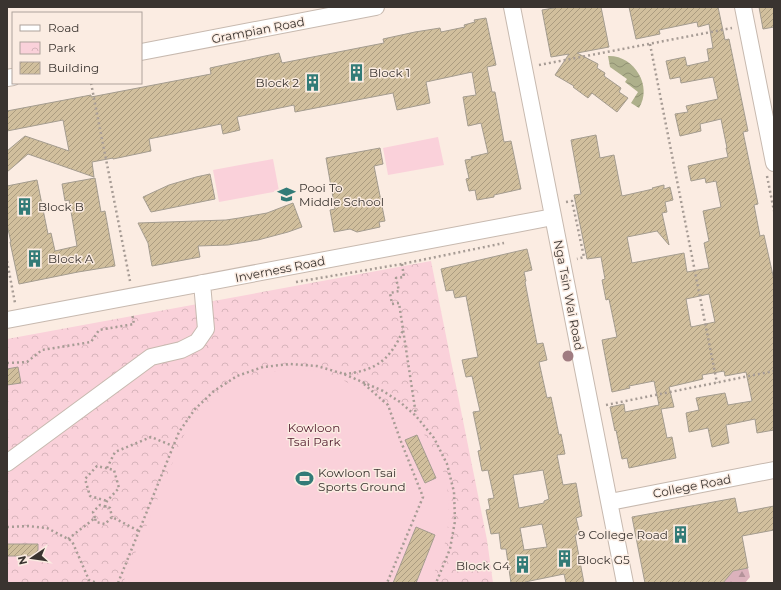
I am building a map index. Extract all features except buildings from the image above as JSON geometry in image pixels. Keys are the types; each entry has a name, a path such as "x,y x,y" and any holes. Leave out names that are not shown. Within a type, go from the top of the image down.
{"street":[{"name":"Grampian Road","path":"142,52 376,7"},
{"name":"Nga Tsin Wai Road","path":"512,7 626,583"},
{"path":"743,7 774,163"},
{"name":"Inverness Road","path":"7,320 553,217"},
{"path":"7,463 151,357 181,350 197,342 206,329 202,283"},
{"name":"College Road","path":"610,502 774,470"}],"path":[{"path":"538,65 737,27"},
{"path":"650,44 717,383"},
{"path":"92,84 130,281"},
{"path":"566,202 572,201 584,257 577,259"},
{"path":"7,261 15,304"},
{"path":"402,264 404,277 396,278 399,291 390,293 392,304 399,303 416,416"},
{"path":"7,363 27,362 42,350 91,342 99,330 134,324 132,312"},
{"path":"344,374 357,373 370,369 381,362 391,353 403,330"},
{"path":"118,583 179,432 194,409 214,391 237,376 263,367 290,364 317,366 344,374 389,394 416,416 434,438 447,464 454,492 455,521 450,549 436,583"},
{"path":"608,412 606,405 774,371"},
{"path":"363,383 388,405 400,439 424,496 387,583"},
{"path":"107,468 115,452 151,437 173,446"},
{"path":"105,507 107,500 119,488 114,470 97,466 85,479 90,496 107,500"},
{"path":"100,505 110,508 112,517 106,524 96,522 93,512 100,505"},
{"path":"112,517 139,531"},
{"path":"68,539 95,518"},
{"path":"7,527 28,526 47,528 72,541 88,581 97,583"}],"green space":[{"path":"438,137 444,165 388,175 383,148"},
{"path":"273,159 279,191 219,202 213,170"},
{"name":"Kowloon Tsai Park","path":"431,261 487,540 493,583 7,583 7,339"},
{"name":"Kowloon Tsai Sports Ground","path":"290,369 316,371 341,379 364,392 384,409 391,402 412,419 429,441 442,466 448,493 449,520 444,548 430,583 123,583 184,435 199,413 218,395 240,381 264,373"},
{"path":"748,568 750,577 745,583 723,583 733,571"}],"water":[{"path":"608,56 617,57 626,61 633,66 638,73 644,90 643,99 639,108 631,103 638,92 625,82 627,79 610,67"}],"place":[{"name":"Block 1","path":"356,72"},
{"name":"Block 2","path":"312,82"},
{"name":"Pooi To Middle School","path":"286,194"},
{"name":"Block B","path":"25,206"},
{"name":"Block A","path":"35,258"},
{"name":"Kowloon Tsai Sports Ground","path":"305,479"},
{"name":"9 College Road","path":"681,534"},
{"name":"Block G5","path":"564,559"},
{"name":"Block G4","path":"523,565"}]}
